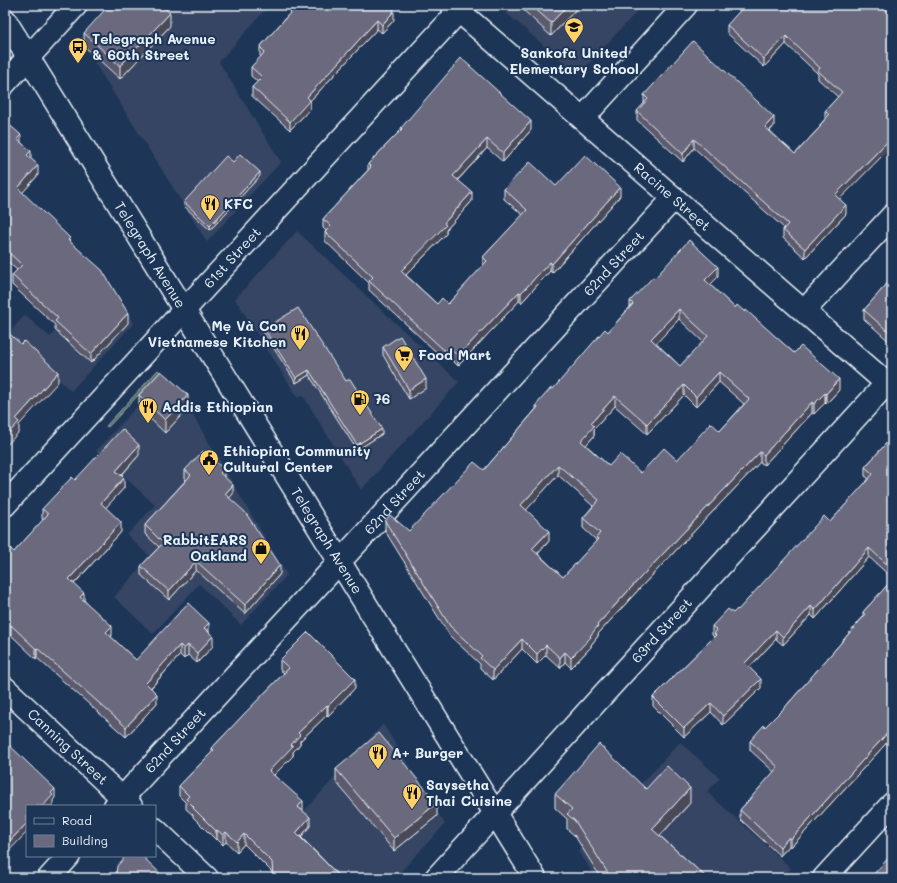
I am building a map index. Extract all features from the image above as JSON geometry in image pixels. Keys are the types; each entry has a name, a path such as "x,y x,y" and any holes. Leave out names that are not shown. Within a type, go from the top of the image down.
{"street":[{"path":"5,83 76,5"},
{"path":"583,118 686,5"},
{"name":"Racine Street","path":"456,8 889,386"},
{"name":"61st Street","path":"5,505 185,309 456,8"},
{"name":"Telegraph Avenue","path":"5,20 185,309 535,878"},
{"name":"62nd Street","path":"123,803 340,561 674,198"},
{"path":"804,312 892,216"},
{"name":"63rd Street","path":"436,878 889,386"},
{"name":"Canning Street","path":"5,688 123,803"},
{"path":"824,878 892,804"},
{"path":"156,830 207,878"},
{"path":"49,878 68,857"}],"shaded area":[{"path":"118,5 263,5 267,8 219,62 281,162 207,242 82,43"},
{"name":"Sankofa United Elementary School","path":"512,5 643,5 578,75 505,12"},
{"path":"297,231 459,382 361,490 302,394 298,398 235,299"},
{"path":"106,276 134,323 71,391 8,334 25,315 50,337"},
{"path":"169,375 287,575 241,625 199,584 153,634 114,597 150,557 127,535 155,505 96,451 165,376"},
{"path":"383,724 445,824 395,878 338,878 287,830"},
{"path":"680,742 720,778 707,792 791,868 783,878 595,878 579,851"}],"green space":[{"path":"158,370 160,372 108,427 106,426"}],"building":[{"path":"109,5 161,5 170,13 120,66 84,33"},
{"path":"297,5 393,5 394,11 382,25 377,20 307,97 310,100 290,122 252,87 262,77 251,67 265,52 260,47"},
{"path":"531,5 568,5 551,23"},
{"path":"745,5 892,5 892,137 835,195 846,205 805,249 783,230 788,224 694,139 683,154 637,111 648,99 644,95 693,41 774,117 765,127 795,154 821,126 820,125 829,115 825,111 842,92 818,71 820,68 786,36 764,59 727,25"},
{"path":"461,58 531,121 503,153 487,139 453,176 472,192 444,223 446,225 401,271 437,304 442,298 448,304 487,261 483,257 527,210 504,189 530,162 556,186 585,155 620,187 552,264 550,262 521,293 519,292 458,356 449,348 446,352 369,281 373,277 325,232 331,226 323,219 371,167 368,164 402,129 401,128"},
{"path":"5,121 21,135 17,139 31,151 27,155 38,165 18,188 70,238 68,240 102,270 128,313 91,354 55,321 58,318 12,275 22,265 5,249"},
{"path":"240,154 260,172 210,226 184,202 226,156 233,162"},
{"path":"689,240 718,267 705,280 735,308 737,305 745,312 746,310 794,353 801,346 839,379 826,394 825,393 814,404 812,402 764,455 760,452 640,578 597,625 598,626 590,636 591,637 571,658 565,652 560,658 546,645 537,654 522,639 493,670 480,658 482,656 450,626 385,521 390,515 409,531 474,462 484,470 538,407 536,405 551,388 553,389 605,329 608,332 633,304 630,301 653,277 655,278","holes":["679,309 708,336 680,366 651,339","719,372 749,399 720,431 711,423 677,460 664,448 641,473 620,454 609,466 581,441 594,426 591,423 615,396 647,424 684,385 696,397","558,465 599,500 583,518 600,533 596,538 598,539 563,577 532,549 549,531 521,505"]},
{"path":"892,278 892,335 864,310"},
{"path":"298,308 346,381 350,379 382,429 357,445 309,370 296,378 264,329"},
{"path":"5,330 21,344 24,341 58,372 16,419 19,422 5,437"},
{"name":"Food Mart","path":"400,336 426,379 409,390 383,347"},
{"path":"161,371 188,395 165,420 139,395"},
{"path":"122,429 139,445 116,471 124,478 101,503 121,522 69,579 84,593 80,597 112,626 106,632 136,660 188,603 209,623 204,628 213,636 197,653 188,645 184,649 180,645 146,683 157,694 126,727 37,648 36,649 11,625 5,631 5,548 7,545 14,552 48,514 42,509 72,477 75,480"},
{"path":"892,437 892,569 869,548 815,610 811,606 783,637 776,630 745,663 761,679 723,716 711,703 684,728 653,697 716,635 714,634 717,630 712,626 728,609 733,613 737,609 738,610 824,516 830,522 873,474 865,467"},
{"path":"203,451 224,469 220,473 233,485 225,494 245,512 280,565 245,605 196,561 169,591 141,566 163,543 145,525 191,475 185,470"},
{"path":"892,580 892,728 791,839 789,837 780,847 740,810 778,767 750,741 764,725 765,727 787,705 865,615 863,612"},
{"path":"308,632 355,679 298,733 300,735 291,745 293,746 269,771 303,801 298,807 310,817 296,833 341,878 273,878 272,862 244,834 237,842 226,832 223,835 217,830 216,831 193,808 194,807 186,799 189,796 179,786 214,750 212,748 289,668 280,660"},
{"path":"379,733 437,803 394,838 336,769"},
{"path":"5,741 55,789 51,793 53,795 44,805 26,805 26,824 5,846"},
{"path":"599,744 646,789 667,766 690,788 652,829 707,878 611,878 575,821 567,814 572,809 555,794"},
{"path":"892,854 892,878 870,878 882,865"},
{"path":"125,857 143,857 165,878 112,878 116,874 117,866"}],"place":[{"name":"Sankofa United Elementary School","path":"574,44"},
{"name":"Telegraph Avenue & 60th Street","path":"78,64"},
{"name":"KFC","path":"210,221"},
{"name":"Mẹ Và Con Vietnamese Kitchen","path":"300,351"},
{"name":"Food Mart","path":"404,372"},
{"name":"76","path":"360,416"},
{"name":"Addis Ethiopian","path":"148,424"},
{"name":"Ethiopian Community Cultural Center","path":"209,476"},
{"name":"RabbitEARS Oakland","path":"261,565"},
{"name":"A+ Burger","path":"378,770"},
{"name":"Saysetha Thai Cuisine","path":"412,810"}]}
